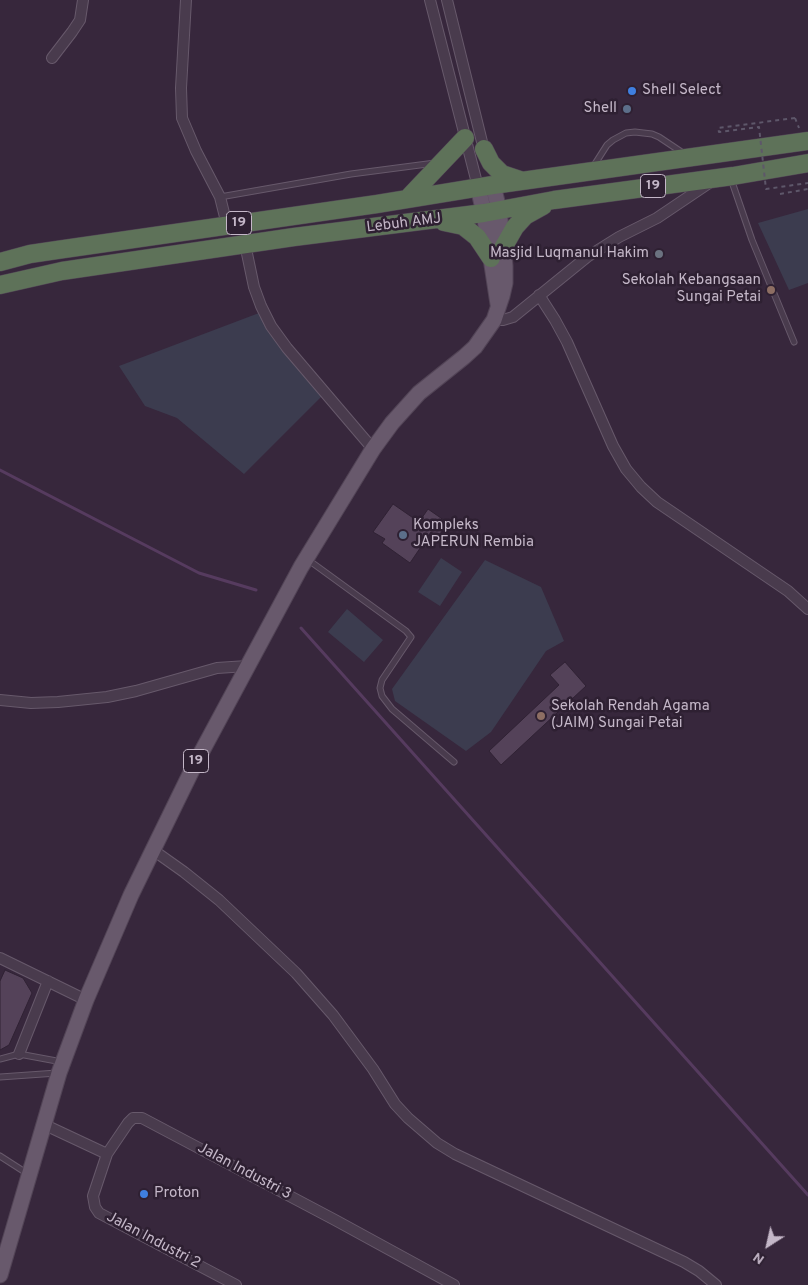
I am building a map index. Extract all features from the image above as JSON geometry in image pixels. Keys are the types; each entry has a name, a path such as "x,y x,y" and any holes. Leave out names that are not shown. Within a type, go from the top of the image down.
{"highway":[{"path":"408,198 465,138"},
{"name":"Lebuh AMJ","path":"0,262 48,251 525,180 808,141"},
{"path":"484,149 491,163 502,174 519,180 525,180"},
{"name":"Lebuh AMJ","path":"0,285 62,271 245,244 492,212 554,200 724,177 808,163"},
{"path":"422,222 445,222 463,226 497,253 525,216 554,200"}],"main road":[{"name":"19","path":"0,1276 43,1124 86,1000 127,904 194,766 306,559 373,449 392,423 419,393 470,352 482,338 496,312 505,283 497,253 492,212 486,186"}],"street":[{"path":"52,58 80,20 83,0"},
{"path":"186,0 180,102 182,118 196,151 220,197 227,225"},
{"path":"430,0 465,138 486,186"},
{"path":"447,0 484,149 486,186"},
{"path":"496,312 503,320 513,317 587,257 619,237 657,218 724,177"},
{"path":"245,244 254,287 271,326 287,348 373,449"},
{"path":"539,296 567,342 613,446 626,469 641,487 658,502 788,591 808,609"},
{"path":"0,700 58,702 107,696 136,691 217,668 247,666"},
{"path":"152,850 184,872 219,900 296,973 373,1069 395,1104 437,1143 455,1154 684,1262 716,1285"},
{"path":"1,962 86,1000"},
{"path":"19,1054 48,982"},
{"name":"Jalan Industri 3","path":"107,1154 128,1123 133,1118 142,1118 454,1285"},
{"path":"43,1124 107,1154"},
{"name":"Jalan Industri 2","path":"107,1154 93,1196 95,1207 99,1213 236,1285"}],"lane":[{"path":"590,172 607,145 626,133 635,132 660,137 690,158"},
{"path":"220,197 352,174 442,162"},
{"path":"724,177 794,342"},
{"path":"306,559 406,631 411,637 382,680 380,688 382,696 392,709 454,762"},
{"path":"0,1059 19,1054 61,1068"},
{"path":"0,1077 61,1068"},
{"path":"0,1156 28,1175"}],"path":[{"path":"795,118 718,128 719,132 759,127 766,189 808,183"},
{"path":"780,194 808,189"}],"shaded area":[{"path":"808,209 808,283 789,290 758,223"},
{"path":"259,313 288,355 322,396 244,474 177,418 145,406 119,366"},
{"path":"441,558 462,572 440,606 418,592"},
{"path":"485,560 541,587 564,641 546,651 491,732 466,751 395,701 392,689"},
{"path":"347,609 383,640 364,662 328,632"}],"building":[{"name":"Kompleks JAPERUN Rembia","path":"393,504 419,522 428,509 448,523 438,537 431,532 410,563 382,543 385,539 373,532"},
{"path":"565,662 586,686 501,765 489,751 559,685 550,675"},
{"path":"5,970 23,978 32,993 9,1045 0,1050 0,981"}],"waterway":[{"path":"0,470 199,573 256,590"},
{"path":"301,628 808,1195"}],"place":[{"name":"Shell Select","path":"632,91"},
{"name":"Shell","path":"627,109"},
{"name":"Masjid Luqmanul Hakim","path":"659,254"},
{"name":"Sekolah Kebangsaan Sungai Petai","path":"771,290"},
{"name":"Kompleks JAPERUN Rembia","path":"403,535"},
{"name":"Sekolah Rendah Agama (JAIM) Sungai Petai","path":"541,716"},
{"name":"Proton","path":"144,1194"}]}
